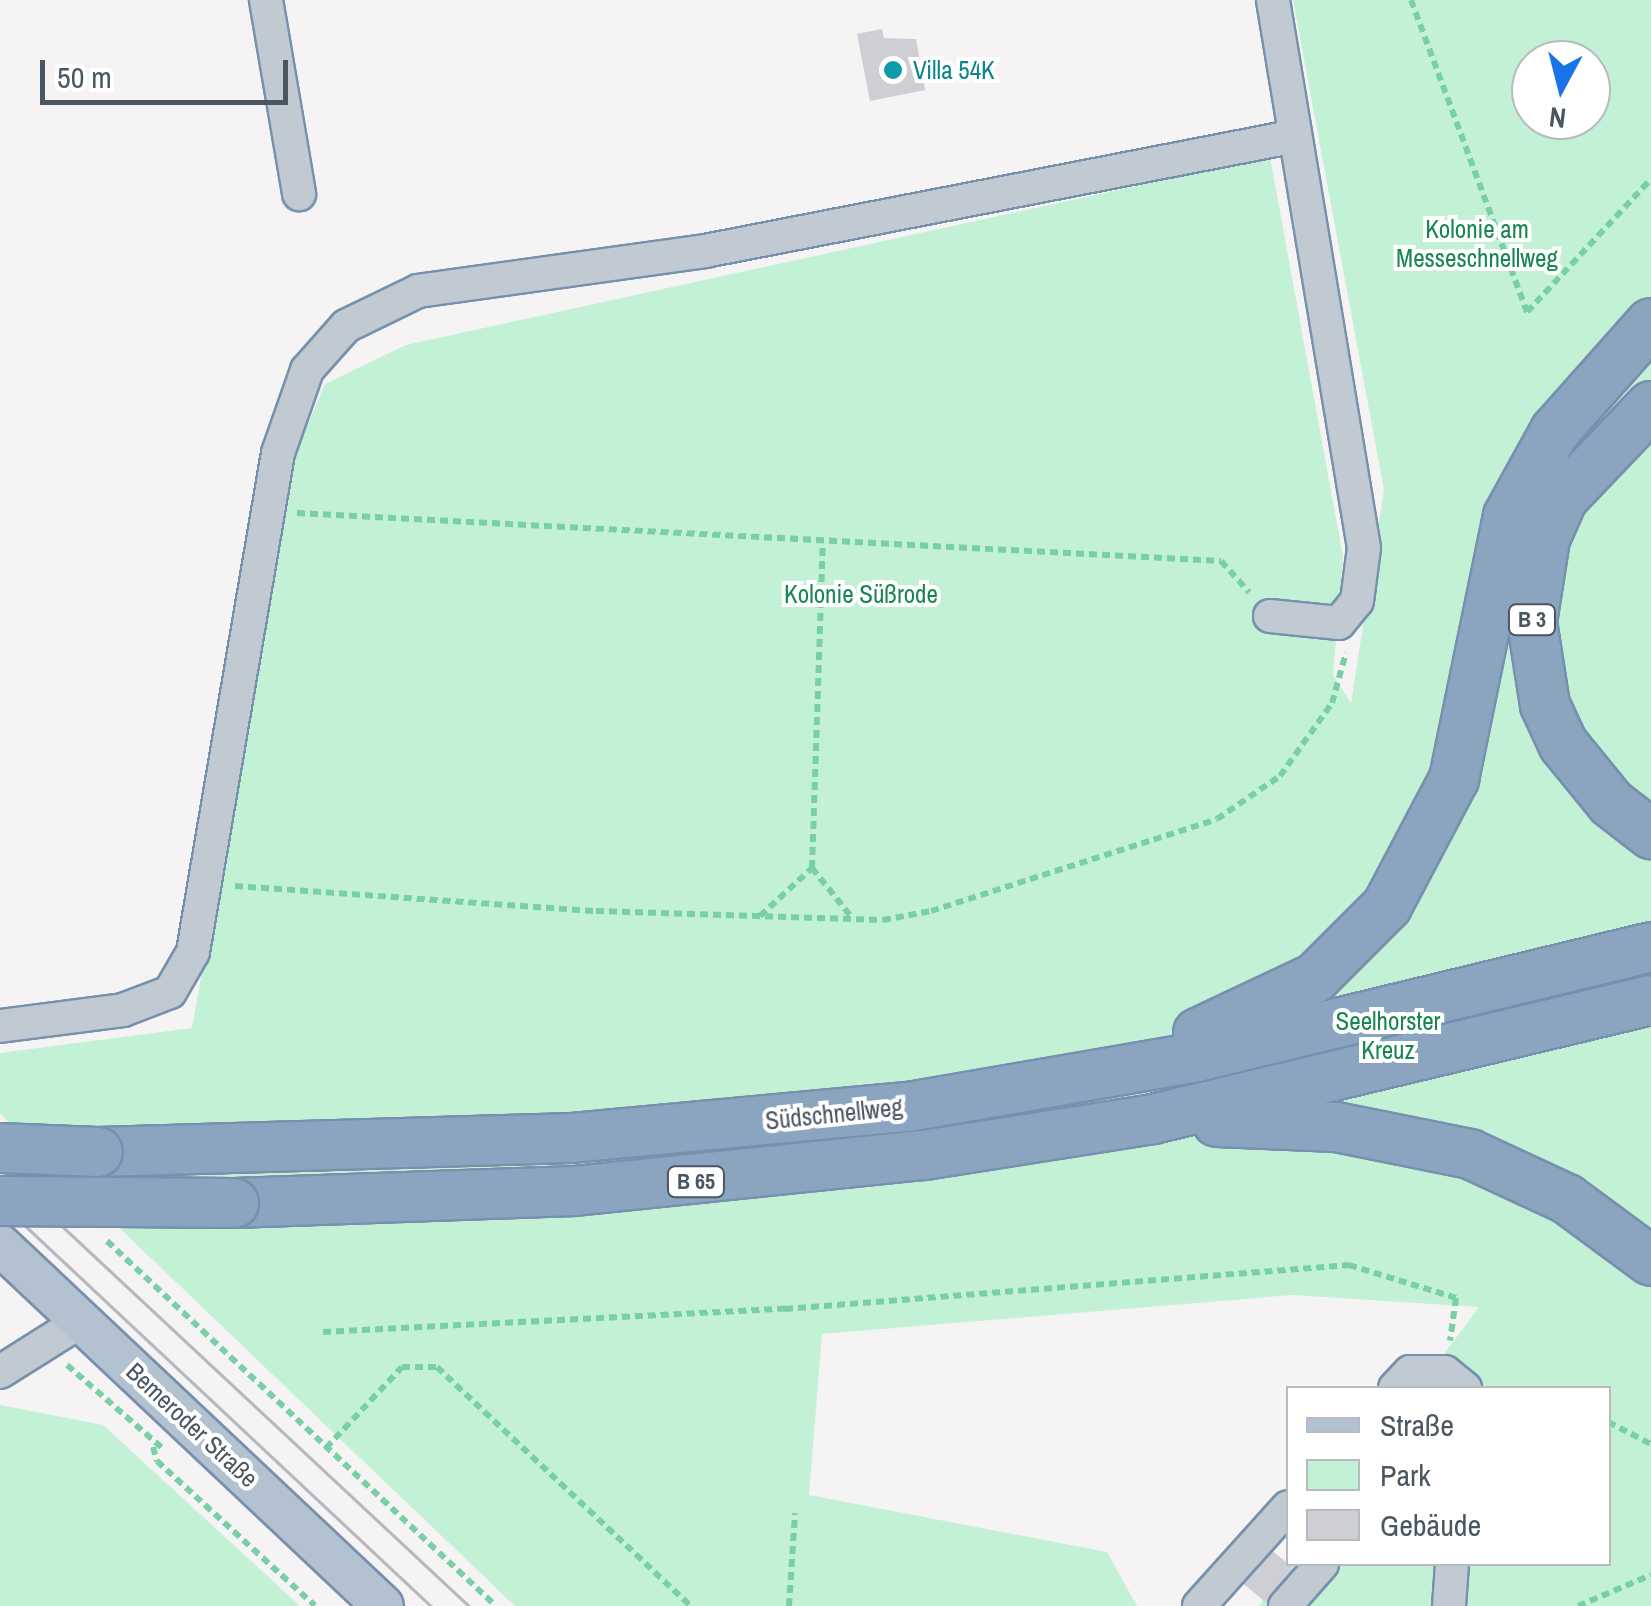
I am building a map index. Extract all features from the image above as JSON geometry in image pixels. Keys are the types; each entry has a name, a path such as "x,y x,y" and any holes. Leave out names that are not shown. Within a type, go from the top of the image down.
{"highway":[{"path":"1050,1085 1274,1003 1343,955 1387,906 1454,779 1508,516 1554,431 1651,323"},
{"path":"1633,420 1651,334"},
{"name":"B 3","path":"1633,420 1562,498 1545,539 1536,664 1563,744 1611,804 1651,834"},
{"name":"Südschnellweg","path":"0,1148 98,1152 572,1138 1050,1085 1388,1016 1651,947"},
{"name":"Südschnellweg","path":"0,1200 234,1204 755,1178 1153,1119 1651,1000"},
{"path":"1153,1119 1336,1127 1470,1154 1567,1198 1651,1262"}],"main road":[{"name":"Bemeroder Straße","path":"0,1245 384,1606"}],"street":[{"path":"266,0 299,194"},
{"path":"1270,616 1339,623 1357,601 1364,548 1272,0"},
{"path":"0,1026 123,1010 170,992 193,952 267,511 307,370 346,326 418,291 705,251 1292,137"},
{"path":"0,1372 49,1348 81,1321"},
{"path":"1397,1386 1410,1372 1455,1380"},
{"path":"1199,1606 1286,1509"},
{"path":"1285,1606 1320,1566"},
{"path":"1449,1606 1452,1566"}],"path":[{"path":"1411,0 1528,312 1651,180"},
{"path":"267,511 823,544 1221,561 1270,616"},
{"path":"823,544 812,868 854,920"},
{"path":"206,884 854,920 932,911 1044,882 1217,820 1280,776 1332,703 1348,646 1339,623"},
{"path":"760,916 812,868"},
{"path":"99,1233 496,1606"},
{"path":"323,1332 786,1310 1348,1265 1456,1298 1455,1380"},
{"path":"49,1348 315,1606"},
{"path":"326,1448 402,1366 437,1367 691,1606"},
{"path":"1611,1424 1651,1444"},
{"path":"789,1606 796,1513"},
{"path":"1578,1606 1651,1576"}],"green space":[{"path":"1293,0 1651,0 1651,1606 1259,1606 1289,1566 1611,1566 1611,1386 1420,1386 1479,1307 1292,1295 822,1334 809,1495 1107,1552 1137,1606 515,1606 0,1114 0,1053 192,1028 293,460 325,384 406,345 1270,157 1343,557 1333,675 1351,703 1384,490"},
{"path":"0,1405 103,1425 300,1606 0,1606"}],"building":[{"name":"Villa 54K","path":"882,29 884,38 916,39 925,90 870,101 857,34"},
{"path":"1264,1544 1286,1566 1296,1570 1268,1604 1236,1578"}],"tram line":[{"path":"0,1168 469,1606"},
{"path":"0,1202 431,1606"}],"place":[{"name":"Villa 54K","path":"893,70"}],"park label":[{"name":"Kolonie am Messeschnellweg","path":"1477,244"},
{"name":"Kolonie Süßrode","path":"861,594"},
{"name":"Seelhorster Kreuz","path":"1388,1036"}]}
